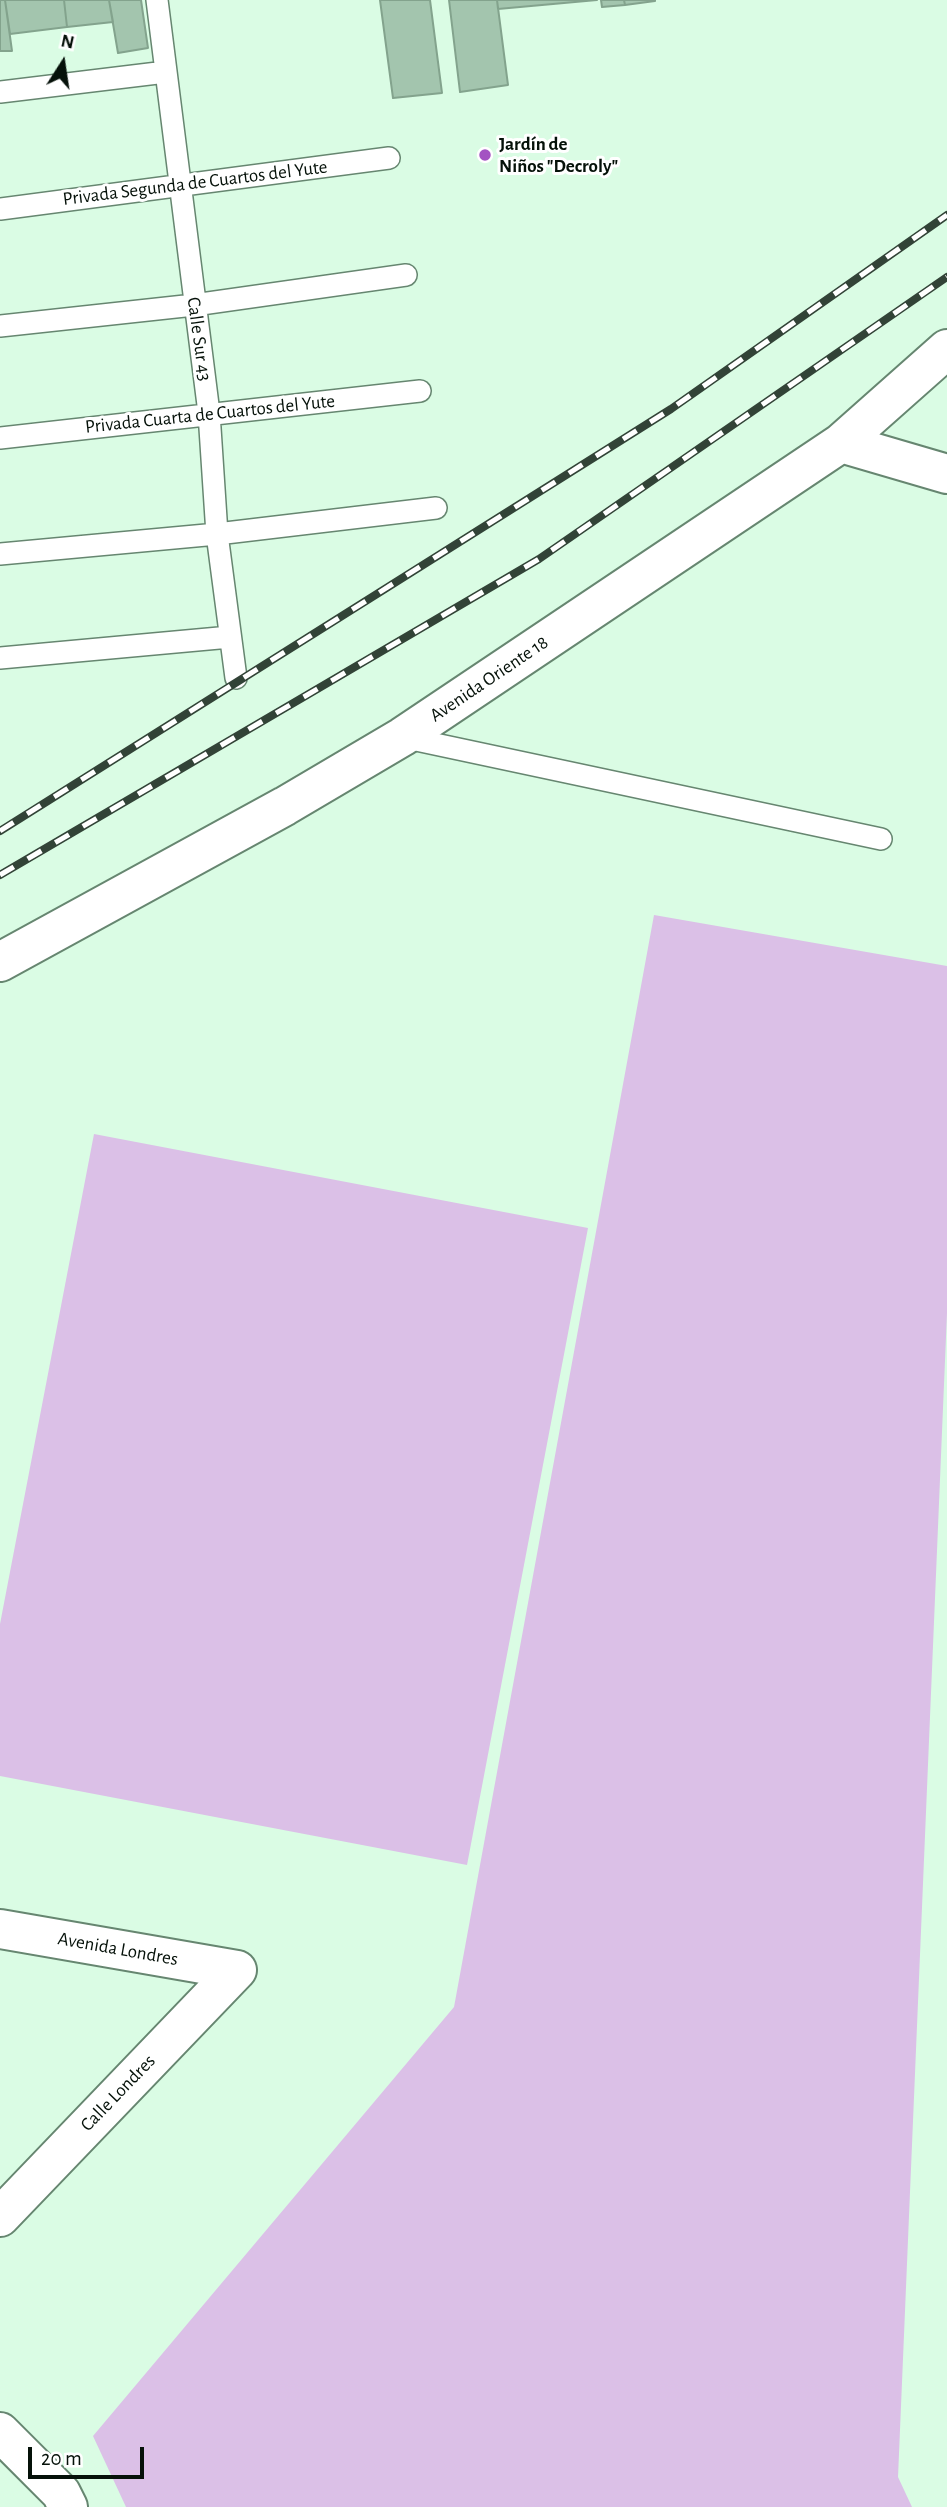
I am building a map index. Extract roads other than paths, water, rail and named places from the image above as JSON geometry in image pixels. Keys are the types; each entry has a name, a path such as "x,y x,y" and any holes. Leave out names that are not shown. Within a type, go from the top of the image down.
{"street":[{"name":"Avenida Oriente 18","path":"0,962 285,806 402,737 841,443 947,349"},
{"path":"841,443 947,474"},
{"name":"Avenida Londres","path":"0,1929 237,1970"},
{"name":"Calle Londres","path":"0,2217 237,1970"},
{"path":"0,2432 61,2493 68,2507"}],"lane":[{"name":"Calle Sur 43","path":"157,0 209,413 217,534 236,678"},
{"path":"0,92 166,72"},
{"name":"Privada Segunda de Cuartos del Yute","path":"0,209 389,158"},
{"path":"0,327 194,305 406,275"},
{"name":"Privada Cuarta de Cuartos del Yute","path":"0,438 420,391"},
{"path":"0,554 217,534 436,508"},
{"path":"0,658 230,637"},
{"path":"402,737 881,839"}],"railway":[{"path":"0,831 671,409 947,215"},
{"path":"0,875 539,559 947,277"}],"place":[{"name":"Jardín de Niños \"Decroly\"","path":"485,155"}]}
